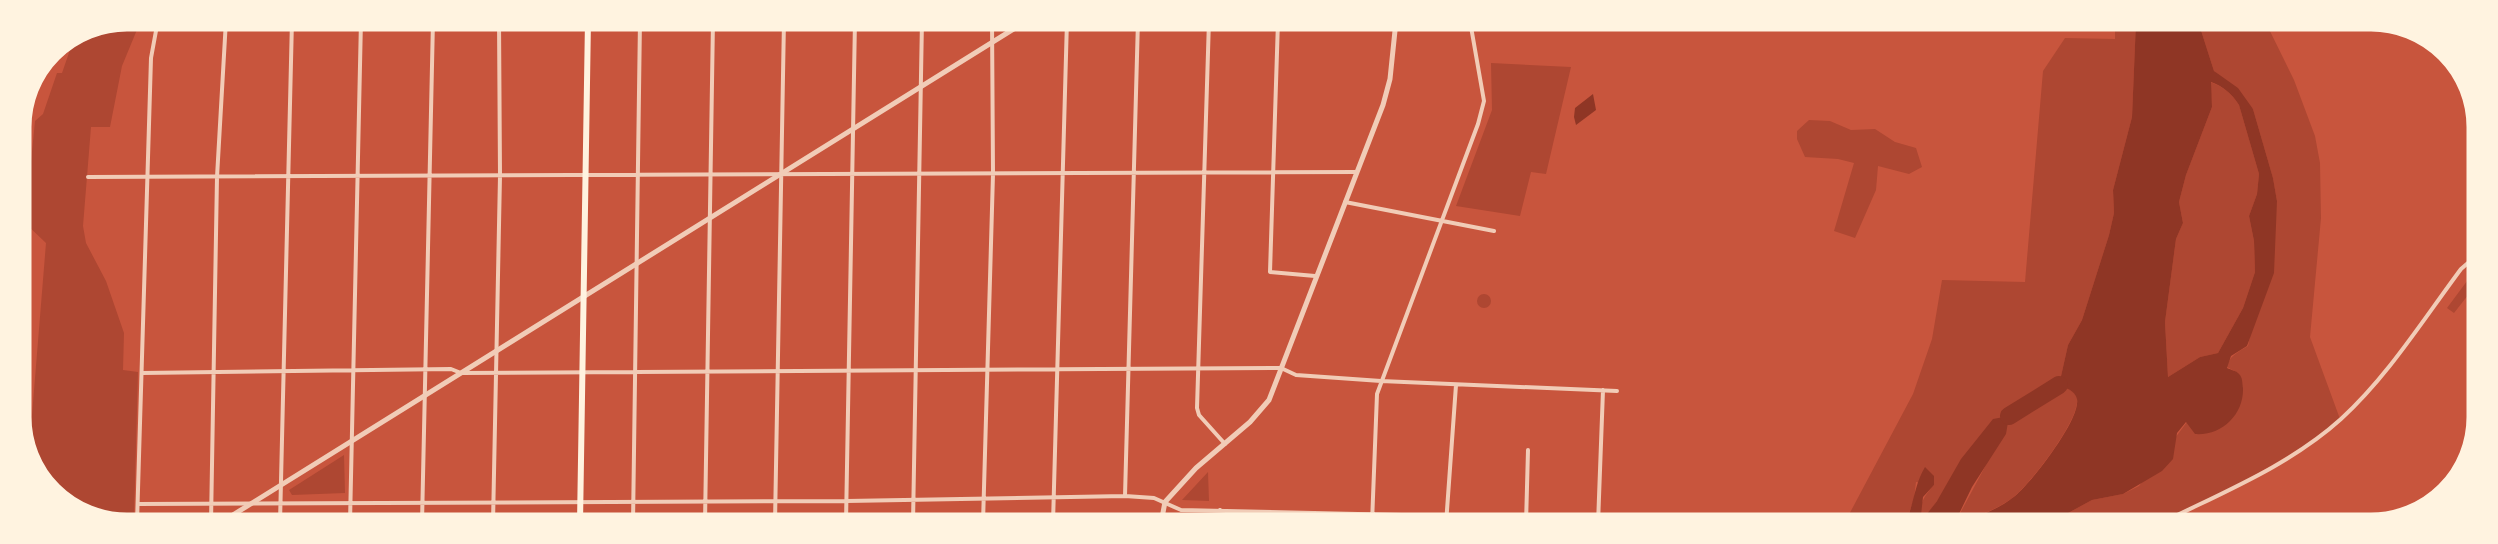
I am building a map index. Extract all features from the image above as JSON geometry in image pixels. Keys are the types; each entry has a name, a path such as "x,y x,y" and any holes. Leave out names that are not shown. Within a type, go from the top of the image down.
{"main road":[{"path":"580,514 588,30"}],"street":[{"path":"137,514 151,58 156,30"},
{"path":"211,514 217,177 225,30"},
{"path":"280,514 292,30"},
{"path":"351,514 361,30"},
{"path":"422,514 433,30"},
{"path":"494,514 495,352 500,176 499,30"},
{"path":"633,514 637,371 635,265 640,30"},
{"path":"705,514 713,30"},
{"path":"775,514 784,30"},
{"path":"846,514 855,30"},
{"path":"913,514 922,30"},
{"path":"983,514 993,174 993,30"},
{"path":"234,514 585,297 710,216 854,131 1014,30"},
{"path":"1053,514 1067,30"},
{"path":"1125,496 1138,30"},
{"path":"1209,30 1197,368 1198,415 1225,444"},
{"path":"1278,30 1270,272 1315,276"},
{"path":"1163,514 1165,502 1196,468 1225,444 1269,400 1357,172 1390,79 1395,30"},
{"path":"138,504 211,502 247,505 281,502 494,500 847,501 1125,496 1154,498 1180,510 1372,514 1377,393 1440,220 1478,124 1484,101 1472,30"},
{"path":"88,177 1357,172"},
{"path":"1344,202 1494,231"},
{"path":"2178,514 2299,451 2340,419 2374,385 2461,269 2468,263"},
{"path":"142,373 284,373 451,369 461,373 583,370 1281,368 1296,375 1381,381 1617,391"},
{"path":"1446,514 1456,385"},
{"path":"1598,514 1603,390"},
{"path":"1526,514 1528,450"},
{"path":"1220,510 1220,514"}],"shaded area":[{"path":"137,30 122,66 110,127 91,127 83,226 86,243 106,281 124,333 123,370 138,372 134,514 96,509 68,494 58,486 40,460 32,436 46,243 30,228 30,172 35,121 43,114 57,73 62,73 73,46 90,37 108,32"},
{"path":"2115,30 2136,30 2132,117 2113,190 2114,213 2109,235 2082,320 2068,345 2059,385 2072,391 2077,398 2071,421 2052,452 2019,492 1987,512 1960,514 1987,463 1937,501 1927,514 1921,514 1920,510 1925,497 1934,485 1916,482 1914,499 1909,514 1849,514 1913,394 1932,339 1942,280 2025,282 2043,71 2065,38 2115,39"},
{"path":"2136,30 2201,30 2214,71 2238,88 2253,109 2273,178 2277,201 2274,273 2247,346 2231,356 2227,368 2241,377 2243,388 2240,406 2230,422 2205,434 2195,434 2186,422 2177,433 2173,459 2162,471 2123,494 2092,500 2066,514 1983,514 2002,505 2022,489 2043,465 2071,421 2076,408 2076,396 2072,391 2059,385 2068,345 2082,320 2109,235 2114,213 2113,190 2132,117","holes":["2211,82 2227,91 2239,105 2259,174 2257,194 2249,216 2254,241 2255,272 2243,308 2218,353 2200,357 2168,377 2165,322 2176,239 2183,223 2179,202 2186,175 2212,107"]},
{"path":"2201,30 2269,30 2294,80 2315,136 2320,163 2321,218 2310,337 2340,419 2314,440 2252,477 2179,514 2066,514 2092,500 2123,494 2139,486 2187,422 2190,426 2238,373 2227,367 2228,363 2234,355 2248,346 2277,201 2273,178 2253,109 2214,71"},
{"path":"1491,63 1571,67 1546,174 1531,172 1520,216 1456,206 1492,110"},
{"path":"2210,82 2227,91 2239,105 2259,174 2257,194 2249,216 2254,241 2255,272 2243,308 2218,353 2200,357 2168,377 2165,322 2176,239 2183,223 2179,202 2186,175 2212,107"},
{"path":"1593,94 1596,110 1576,125 1575,108"},
{"path":"1809,120 1830,121 1851,130 1875,129 1895,142 1916,148 1922,167 1909,174 1878,166 1876,190 1855,238 1834,231 1854,163 1838,159 1805,157 1797,139 1797,131"},
{"path":"2468,280 2468,295 2454,313 2447,308"},
{"path":"1481,294 1487,294 1491,301 1487,308 1481,308 1477,304 1477,298"},
{"path":"2009,416 2006,434 1972,487 1959,514 1927,514 1961,459 1993,419"},
{"path":"344,455 345,493 292,495 289,490"},
{"path":"1925,467 1934,476 1934,485 1923,497 1921,514 1909,514 1918,481"},
{"path":"1208,472 1209,501 1182,500"}],"waterway":[{"path":"2009,416 2059,385"}]}
